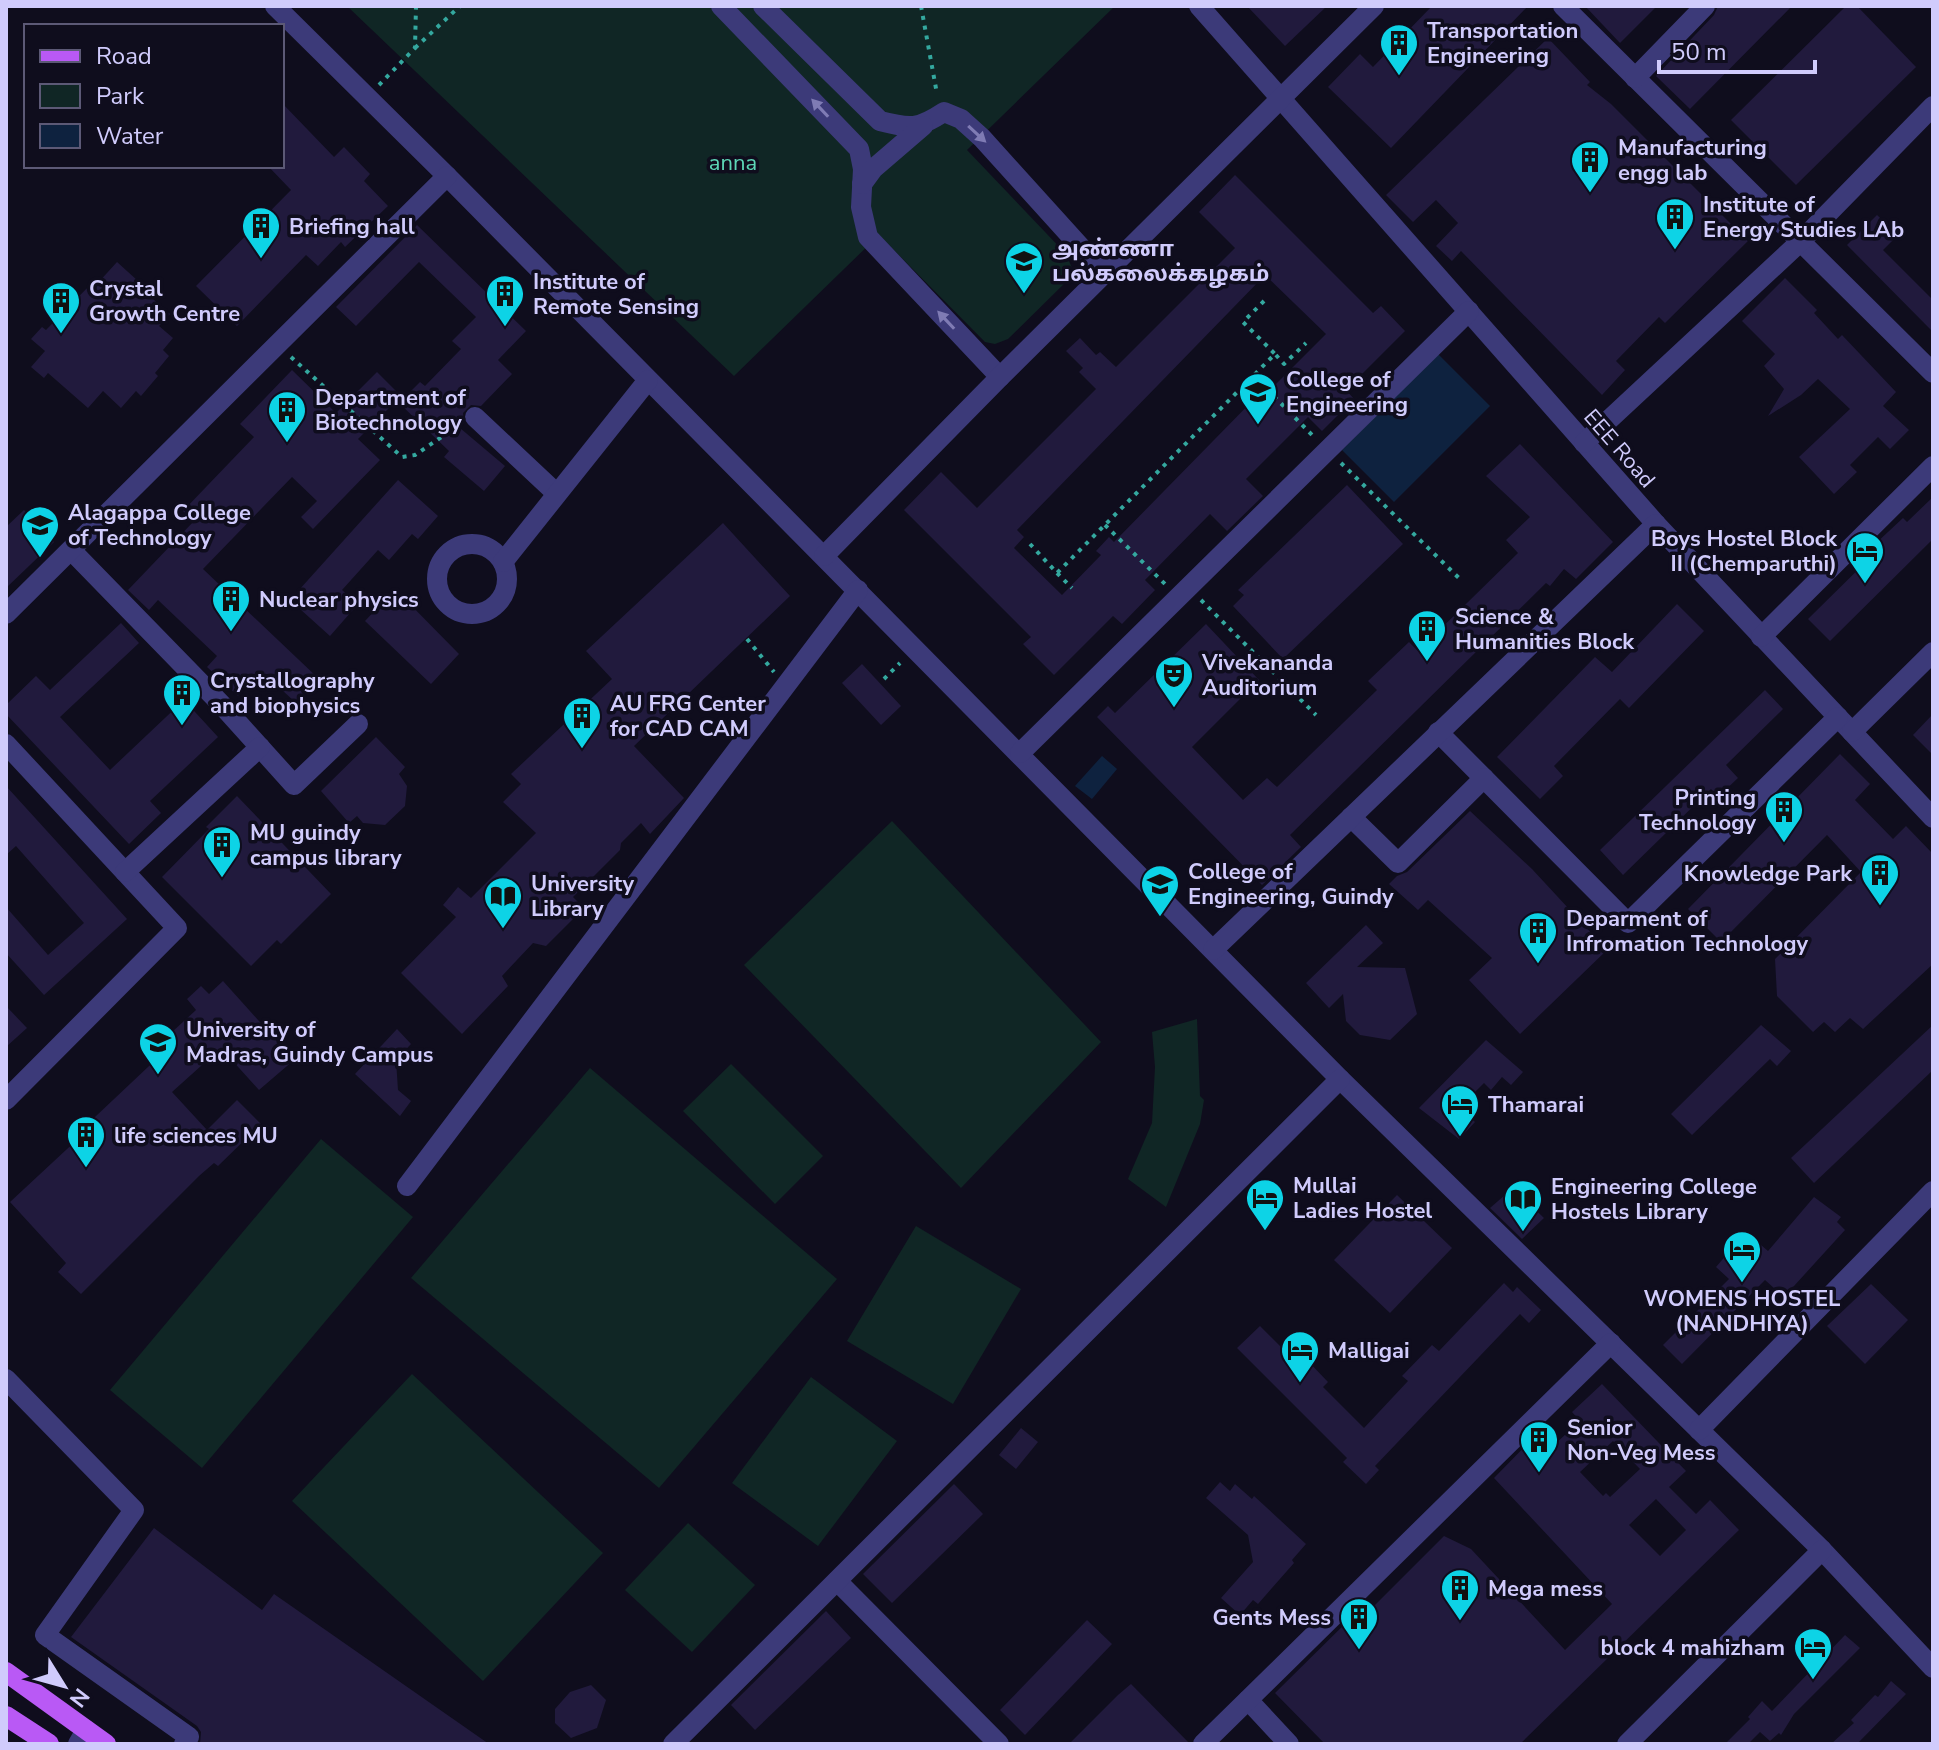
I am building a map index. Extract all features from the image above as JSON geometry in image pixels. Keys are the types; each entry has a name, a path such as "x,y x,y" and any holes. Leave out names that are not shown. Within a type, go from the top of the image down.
{"main road":[{"path":"6,1672 82,1737 106,1744"},
{"path":"6,1716 49,1744"}],"lane":[{"path":"275,6 1020,753 1340,1079 1822,1550 1933,1668"},
{"path":"721,6 859,149 863,169 861,207 868,237 1000,377"},
{"path":"763,6 880,121 898,126 923,126"},
{"name":"EEE Road","path":"1199,6 1656,524 1933,818"},
{"path":"824,556 1374,6"},
{"path":"1563,6 1933,373"},
{"path":"1635,78 1705,6"},
{"path":"1584,443 1800,242 1933,106"},
{"path":"862,184 873,169 944,112 961,119 982,138 1105,274"},
{"path":"6,614 447,176"},
{"path":"1020,753 1469,311"},
{"path":"503,562 648,380"},
{"path":"475,417 556,493"},
{"path":"1761,637 1933,466"},
{"path":"1213,950 1656,524"},
{"path":"71,550 294,785 358,724"},
{"path":"407,1186 858,590"},
{"path":"1438,732 1628,923 1845,725 1933,652"},
{"path":"125,872 260,747"},
{"path":"6,1100 177,928 9,754"},
{"path":"1351,817 1398,863 1484,778"},
{"path":"683,1741 837,1581 1340,1079"},
{"path":"1699,1430 1933,1191"},
{"path":"1203,1744 1611,1343"},
{"path":"6,1379 134,1510 45,1635 189,1737 184,1744"},
{"path":"1627,1744 1822,1550"},
{"path":"837,1581 999,1744"},
{"path":"1248,1700 1289,1744"}],"path":[{"path":"415,48 416,6"},
{"path":"368,97 460,6"},
{"path":"921,6 934,89 944,112"},
{"path":"1264,301 1243,322 1284,364 1306,343"},
{"path":"277,345 402,457 415,455 450,429 475,417"},
{"path":"1057,573 1275,354"},
{"path":"1253,375 1462,581"},
{"path":"1105,525 1316,715"},
{"path":"1030,544 1072,588"},
{"path":"747,639 787,685"}],"green space":[{"name":"anna","path":"347,6 1115,6 967,150 1066,254 1072,268 1070,278 1008,339 995,344 985,342 879,235 734,376"},
{"path":"892,821 1101,1042 961,1188 744,965"},
{"path":"1197,1019 1200,1096 1204,1100 1200,1124 1166,1207 1128,1179 1152,1123 1155,1067 1152,1032"},
{"path":"731,1064 823,1156 775,1204 683,1111"},
{"path":"590,1068 837,1279 659,1488 411,1278"},
{"path":"321,1139 413,1217 202,1468 110,1390"},
{"path":"916,1226 1021,1289 953,1404 847,1341"},
{"path":"412,1374 603,1553 483,1681 292,1501"},
{"path":"811,1377 897,1441 818,1546 732,1483"},
{"path":"688,1523 755,1585 692,1652 625,1590"}],"water":[{"path":"1438,354 1490,406 1394,502 1342,450"},
{"path":"1102,756 1117,769 1092,799 1075,786"}],"building":[{"path":"1247,6 1327,6 1285,46"},
{"name":"Transportation Engineering","path":"1432,6 1528,6 1391,148 1328,87 1360,54 1373,67"},
{"path":"1585,6 1657,6 1620,43"},
{"path":"1718,6 1792,6 1690,109 1656,76 1714,15"},
{"path":"1846,6 1857,6 1916,67 1796,185 1731,120"},
{"path":"1548,38 1590,82 1587,85 1611,104 1748,241 1665,323 1659,317 1616,361 1625,370 1602,395 1461,251 1452,261 1436,246 1458,223 1436,200 1413,222 1386,195"},
{"path":"284,105 334,157 344,147 370,174 364,181 388,206 345,247 341,242 318,266 306,255 237,326 196,286 291,190 270,168 284,168"},
{"name":"College of Engineering","path":"1235,175 1373,313 1381,306 1405,331 1346,390 1354,399 1322,431 1308,417 1246,479 1263,496 1227,531 1210,514 1145,580 1155,590 1122,624 1113,616 1054,675 1023,644 1031,637 904,510 941,472 977,508 1096,389 1079,372 1083,368 1066,351 1080,338 1096,355 1100,352 1116,367 1235,248 1199,212","holes":["1265,275 1326,334 1265,395 1262,391 1114,542 1109,537 1096,551 1101,555 1062,595 1014,548 1024,537 1017,530"]},
{"path":"1877,215 1898,235 1883,250 1933,300 1933,332 1847,245"},
{"name":"Institute of Remote Sensing","path":"417,225 526,331 498,360 512,374 481,406 471,405 463,413 464,423 460,428 505,466 484,491 444,457 449,451 399,403 420,382 425,386 461,349 452,341 476,317 419,262 356,326 336,307"},
{"name":"Crystal Growth Centre","path":"117,262 170,314 159,326 173,338 163,350 169,356 155,373 158,376 141,396 136,391 121,408 103,391 88,408 48,373 44,378 31,367 45,351 31,339 42,327 46,330"},
{"path":"1785,278 1817,310 1814,313 1838,339 1842,335 1896,392 1883,406 1909,430 1890,449 1878,437 1850,465 1857,472 1834,494 1799,457 1850,409 1818,379 1801,395 1768,416 1784,389 1764,366 1775,354 1742,321"},
{"path":"292,370 336,413 377,372 401,396 358,439 380,460 313,529 301,517 317,501 292,477 203,569 318,678 295,702 270,679 260,690 251,682 238,696 207,667 217,656 158,600 149,610 128,590 194,521 183,511 254,437 240,424"},
{"name":"Science & Humanities Block","path":"1520,444 1613,542 1576,579 1564,569 1550,586 1546,583 1290,835 1301,847 1262,885 1097,717 1108,706 1115,713 1206,624 1259,680 1192,747 1243,800 1267,778 1277,787 1377,690 1368,681 1409,642 1418,651 1518,553 1506,540 1530,517 1486,476"},
{"path":"398,480 438,516 418,539 412,534 389,560 378,550 342,590 358,604 330,636 290,600"},
{"path":"1347,485 1403,544 1283,659 1233,606 1244,595 1238,590"},
{"name":"Boys Hostel Block II (Chemparuthi)","path":"1933,497 1933,539 1830,641 1808,619 1877,551 1873,546 1903,518 1907,522"},
{"path":"24,510 54,542 6,588 6,527"},
{"path":"723,523 790,596 634,746 684,798 650,834 641,823 621,843 620,850 573,897 584,908 546,946 533,943 502,976 508,986 462,1034 401,973 456,917 443,905 458,887 471,898 536,833 503,802 521,784 511,774 612,679 586,651"},
{"path":"395,589 459,654 431,684 365,621"},
{"path":"1677,604 1704,631 1629,708 1620,699 1554,766 1563,776 1540,799 1497,757 1595,657 1612,672"},
{"name":"Crystallography and biophysics","path":"121,623 139,643 60,717 110,770 184,700 218,737 150,801 161,813 129,844 6,714 6,705 36,676 50,690"},
{"path":"862,664 901,706 881,725 842,683"},
{"path":"1765,690 1783,709 1726,765 1738,778 1718,797 1711,789 1623,875 1600,850"},
{"path":"1933,714 1933,755 1913,735"},
{"path":"376,737 405,767 399,774 407,786 405,806 385,825 363,823 357,816 349,823 321,791"},
{"name":"Knowledge Park","path":"1840,754 1870,784 1855,800 1893,839 1906,826 1933,854 1933,964 1863,1029 1850,1018 1835,1032 1824,1022 1813,1032 1777,996 1775,959 1861,872 1827,835 1721,942 1688,909"},
{"path":"6,786 127,919 44,995 6,953 6,907 48,955 84,923 16,846 6,855"},
{"name":"MU guindy campus library","path":"237,796 331,894 281,944 277,940 251,966 162,877"},
{"path":"1470,811 1532,869 1607,950 1520,1034 1469,980 1492,958 1428,900 1418,910 1389,884 1407,872"},
{"path":"1366,925 1383,943 1357,967 1405,968 1417,1014 1390,1040 1360,1035 1346,1021 1343,994 1329,1008 1306,983"},
{"path":"223,981 294,1060 259,1090 221,1048 172,1092 207,1130 237,1100 261,1124 218,1166 214,1163 199,1176 81,1294 58,1272 66,1263 10,1202 166,1050 160,1043 196,1010 187,999 201,986 209,994"},
{"path":"6,1006 27,1028 6,1047"},
{"path":"1761,1025 1791,1051 1777,1066 1770,1059 1692,1135 1671,1114"},
{"path":"1933,1025 1933,1070 1814,1183 1791,1158"},
{"path":"397,1029 411,1044 396,1060 398,1090 411,1101 400,1116 355,1074"},
{"path":"1486,1040 1523,1072 1511,1085 1502,1077 1491,1090 1484,1083 1459,1108 1475,1122 1459,1139 1419,1108"},
{"path":"1513,1188 1544,1218 1522,1239 1490,1208"},
{"path":"1397,1195 1452,1248 1390,1313 1334,1260"},
{"name":"WOMENS HOSTEL (NANDHIYA)","path":"1814,1197 1841,1217 1837,1222 1845,1230 1784,1297 1765,1280 1682,1364 1663,1345 1729,1279 1716,1267 1746,1232 1768,1251"},
{"path":"1504,1283 1513,1292 1517,1287 1541,1310 1529,1323 1520,1314 1375,1466 1379,1470 1366,1484 1343,1462 1347,1458 1237,1348 1260,1326 1298,1364 1305,1358 1328,1382 1323,1387 1364,1428 1408,1381 1402,1376 1432,1345 1439,1351"},
{"path":"1871,1284 1908,1320 1865,1364 1827,1326"},
{"path":"1602,1384 1686,1471 1669,1487 1696,1514 1710,1500 1739,1530 1520,1744 1325,1744 1275,1693 1360,1609 1365,1615 1444,1536 1471,1549 1565,1650 1612,1604 1494,1478 1540,1431 1554,1445 1580,1421 1572,1412","holes":["1613,1441 1640,1469 1610,1497 1606,1493 1603,1496 1580,1472","1656,1499 1686,1530 1660,1556 1629,1525"]},
{"path":"1021,1428 1038,1442 1016,1469 999,1455"},
{"path":"1220,1482 1230,1491 1235,1484 1252,1499 1254,1496 1306,1544 1292,1560 1294,1563 1258,1604 1253,1600 1240,1615 1221,1598 1253,1562 1248,1535 1206,1498"},
{"path":"954,1484 983,1514 892,1603 863,1574"},
{"path":"154,1528 262,1610 274,1594 489,1744 200,1744 201,1732 197,1726 71,1637"},
{"path":"826,1611 851,1638 755,1730 731,1705"},
{"path":"1087,1620 1112,1644 1025,1735 1000,1710"},
{"name":"block 4 mahizham","path":"1845,1635 1860,1648 1794,1714 1781,1735 1779,1733 1770,1741 1760,1732 1748,1744 1725,1744 1750,1719 1748,1717 1762,1701 1772,1711"},
{"path":"1891,1681 1906,1694 1857,1744 1831,1744 1854,1723 1851,1720"},
{"path":"1131,1684 1190,1744 1069,1744 1118,1695"},
{"path":"591,1685 606,1700 597,1728 571,1738 555,1723 555,1709 570,1692"}],"place":[{"name":"Transportation Engineering","path":"1399,77"},
{"name":"Manufacturing engg lab","path":"1590,194"},
{"name":"Institute of Energy Studies LAb","path":"1675,251"},
{"name":"Briefing hall","path":"261,260"},
{"name":"அண்ணா பல்கலைக்கழகம்","path":"1024,295"},
{"name":"Institute of Remote Sensing","path":"505,328"},
{"name":"Crystal Growth Centre","path":"61,335"},
{"name":"College of Engineering","path":"1258,426"},
{"name":"Department of Biotechnology","path":"287,444"},
{"name":"Alagappa College of Technology","path":"40,559"},
{"name":"Boys Hostel Block II (Chemparuthi)","path":"1865,585"},
{"name":"Nuclear physics","path":"231,633"},
{"name":"Science & Humanities Block","path":"1427,663"},
{"name":"Vivekananda Auditorium","path":"1174,709"},
{"name":"Crystallography and biophysics","path":"182,727"},
{"name":"AU FRG Center for CAD CAM","path":"582,750"},
{"name":"Printing Technology","path":"1784,844"},
{"name":"MU guindy campus library","path":"222,879"},
{"name":"Knowledge Park","path":"1880,907"},
{"name":"College of Engineering, Guindy","path":"1160,918"},
{"name":"University Library","path":"503,930"},
{"name":"Deparment of Infromation Technology","path":"1538,965"},
{"name":"University of Madras, Guindy Campus","path":"158,1076"},
{"name":"Thamarai","path":"1460,1138"},
{"name":"life sciences MU","path":"86,1169"},
{"name":"Mullai Ladies Hostel","path":"1265,1232"},
{"name":"Engineering College Hostels Library","path":"1523,1233"},
{"name":"WOMENS HOSTEL (NANDHIYA)","path":"1742,1284"},
{"name":"Malligai","path":"1300,1384"},
{"name":"Senior Non-Veg Mess","path":"1539,1474"},
{"name":"Mega mess","path":"1460,1622"},
{"name":"Gents Mess","path":"1359,1651"},
{"name":"block 4 mahizham","path":"1813,1681"}]}
